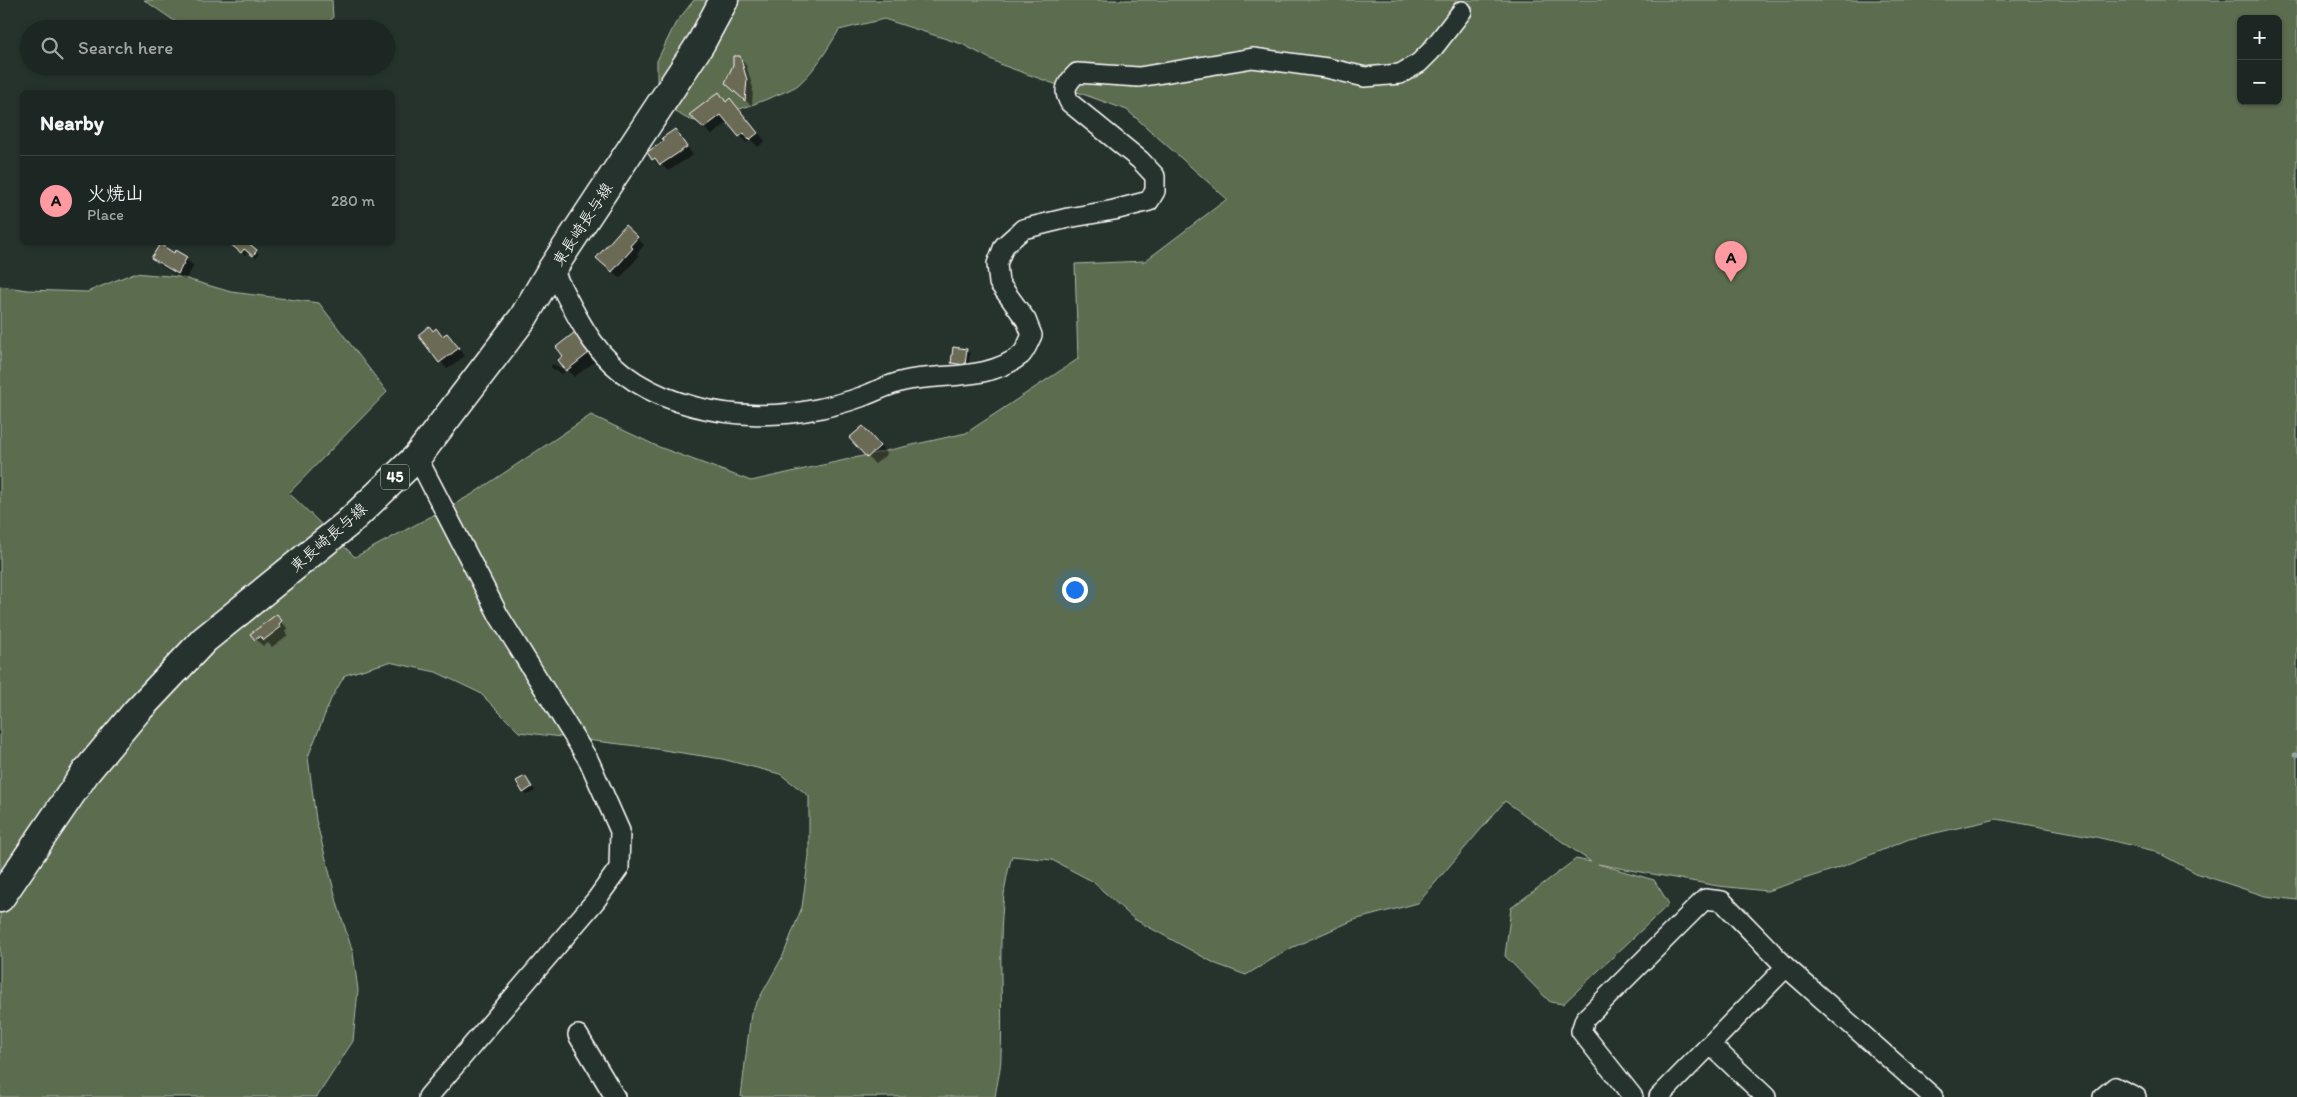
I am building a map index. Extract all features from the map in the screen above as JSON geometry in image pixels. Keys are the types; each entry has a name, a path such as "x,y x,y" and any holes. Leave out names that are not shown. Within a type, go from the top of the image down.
{"main road":[{"name":"東長崎長与線","path":"0,898 86,772 136,712 204,640 347,524 417,456 523,318 552,269 701,43 724,0"}],"street":[{"path":"552,269 593,342 623,373 663,397 688,406 757,416 815,409 858,398 902,381 970,374 996,368 1022,354 1032,335 1026,320 999,282 997,264 1004,246 1023,229 1068,218 1114,210 1149,200 1155,191 1155,176 1140,160 1070,103 1065,94 1066,84 1077,73 1139,77 1253,58 1327,68 1365,77 1400,74 1419,63 1431,51 1462,11"},
{"path":"417,456 499,616 589,761 620,831 619,868 596,900 428,1097"},
{"path":"1633,1097 1581,1031 1585,1019 1705,899 1722,901 1786,967 1933,1097"},
{"path":"1659,1097 1786,967"},
{"path":"578,1035 615,1097"},
{"path":"1711,1045 1766,1097"},
{"path":"2103,1097 2115,1087 2136,1097"}],"green space":[{"path":"144,0 332,0 333,18 331,20 173,20"},
{"path":"694,0 2297,0 2297,900 2265,896 2196,873 2155,851 2096,837 1997,819 1909,839 1841,867 1767,891 1718,886 1598,864 1654,880 1669,904 1563,1004 1550,1002 1505,956 1511,908 1576,859 1591,862 1505,801 1418,903 1354,920 1291,948 1246,975 1216,964 1134,919 1092,881 1052,860 1012,856 1006,879 1001,928 1001,1060 995,1097 741,1097 751,1013 783,956 802,907 809,856 809,796 780,774 722,759 637,746 519,732 480,693 436,672 389,662 345,675 331,699 308,757 316,820 338,906 353,953 358,990 353,1041 317,1097 0,1097 0,286 27,290 87,292 134,273 180,277 231,292 319,303 387,392 289,493 355,557 471,495 591,415 659,447 751,481 966,433 1078,359 1075,264 1145,261 1227,199 1127,110 1002,65 962,44 884,19 839,30 816,66 792,89 705,120 698,121 686,118 674,110 657,91 657,61 675,24"}],"building":[{"path":"733,56 740,56 747,80 745,101 725,83 733,65"},
{"path":"719,92 726,102 730,98 758,133 749,140 744,133 739,137 721,115 704,128 689,115"},
{"path":"675,129 687,147 660,165 655,158 652,160 647,152 664,141 662,138"},
{"path":"625,225 638,237 630,246 633,248 612,272 596,258"},
{"path":"159,245 174,253 175,250 187,257 178,274 151,258"},
{"path":"232,245 251,245 257,250 253,256 244,249 241,253"},
{"path":"429,326 433,331 436,328 442,336 447,333 459,348 439,363 418,335"},
{"path":"579,329 594,349 566,371 558,360 563,356 556,347"},
{"path":"953,347 967,349 965,365 951,363"},
{"path":"863,426 880,446 867,458 849,438"},
{"path":"277,614 282,621 279,624 281,627 264,640 260,636 255,640 250,634"},
{"path":"525,776 532,787 523,793 516,781"}],"place":[{"name":"火焼山","path":"1731,282"}]}
